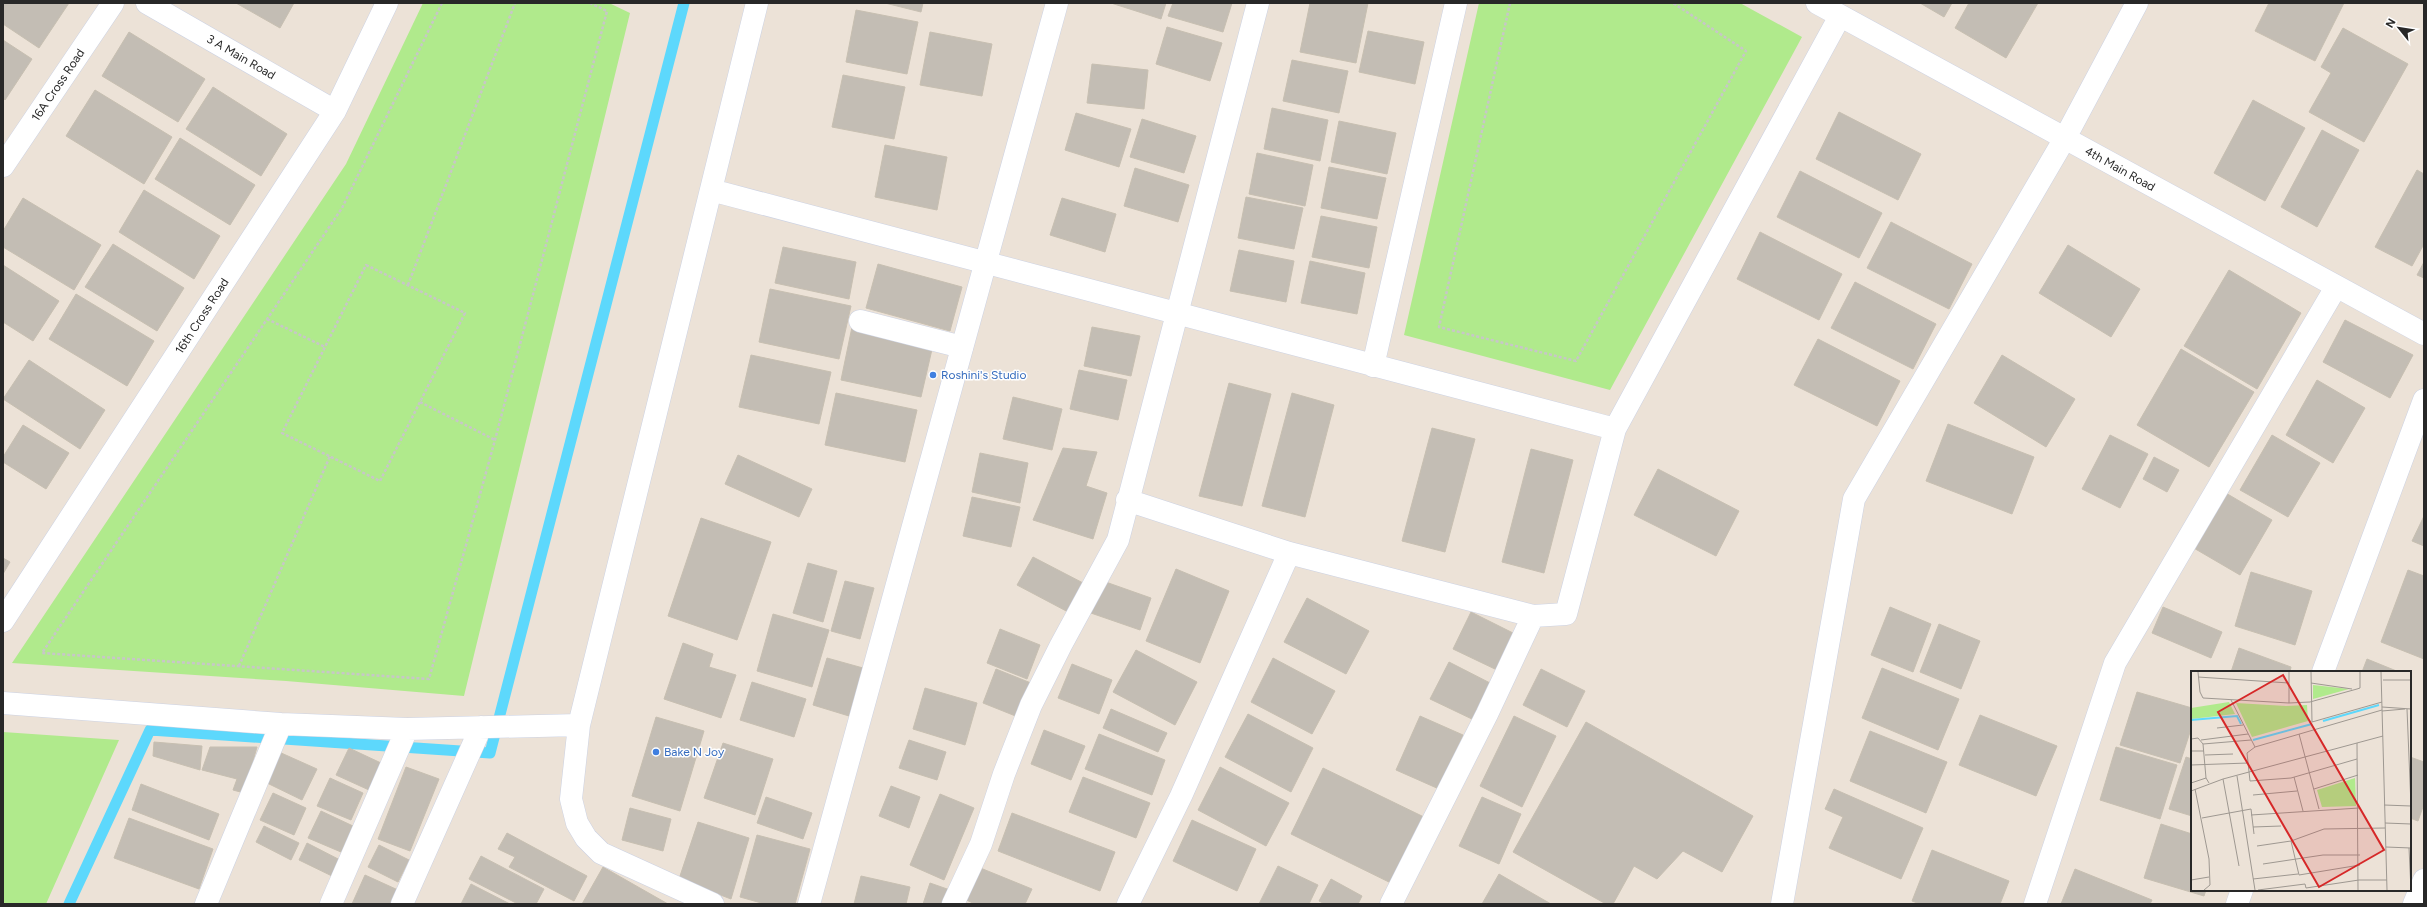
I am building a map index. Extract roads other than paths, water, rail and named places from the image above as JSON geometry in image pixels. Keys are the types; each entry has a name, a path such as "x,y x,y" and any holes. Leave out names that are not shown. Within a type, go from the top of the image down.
{"street":[{"name":"16A Cross Road","path":"3,166 112,3"},
{"name":"3 A Main Road","path":"147,3 335,111"},
{"name":"16th Cross Road","path":"3,621 335,111 387,3"},
{"path":"705,903 601,853 586,838 577,823 571,799 579,725 757,3"},
{"path":"809,904 1057,3"},
{"path":"953,904 981,844 1004,774 1031,705 1061,645 1118,540 1127,500 1258,3"},
{"path":"1373,366 1456,3"},
{"name":"4th Main Road","path":"1817,3 2336,288 2424,334"},
{"path":"1782,904 1854,499 2065,138 2137,3"},
{"path":"1127,500 1289,553 1533,616 1566,614 1616,429 1840,16"},
{"path":"711,190 1616,429"},
{"path":"2035,904 2115,663 2336,288"},
{"path":"860,321 962,347"},
{"path":"2323,671 2424,400"},
{"path":"1128,904 1181,796 1289,553"},
{"path":"1391,904 1487,714 1533,616"},
{"path":"3,703 281,724 407,729 579,725"},
{"path":"206,904 281,724"},
{"path":"402,904 481,727"},
{"path":"331,904 407,729"},
{"path":"2414,904 2424,880"},
{"path":"2237,904 2242,891"}],"waterway":[{"path":"69,904 150,730 490,753 684,3"}],"place":[{"name":"Roshini's Studio","path":"933,375"},
{"name":"Bake N Joy","path":"656,752"}]}
